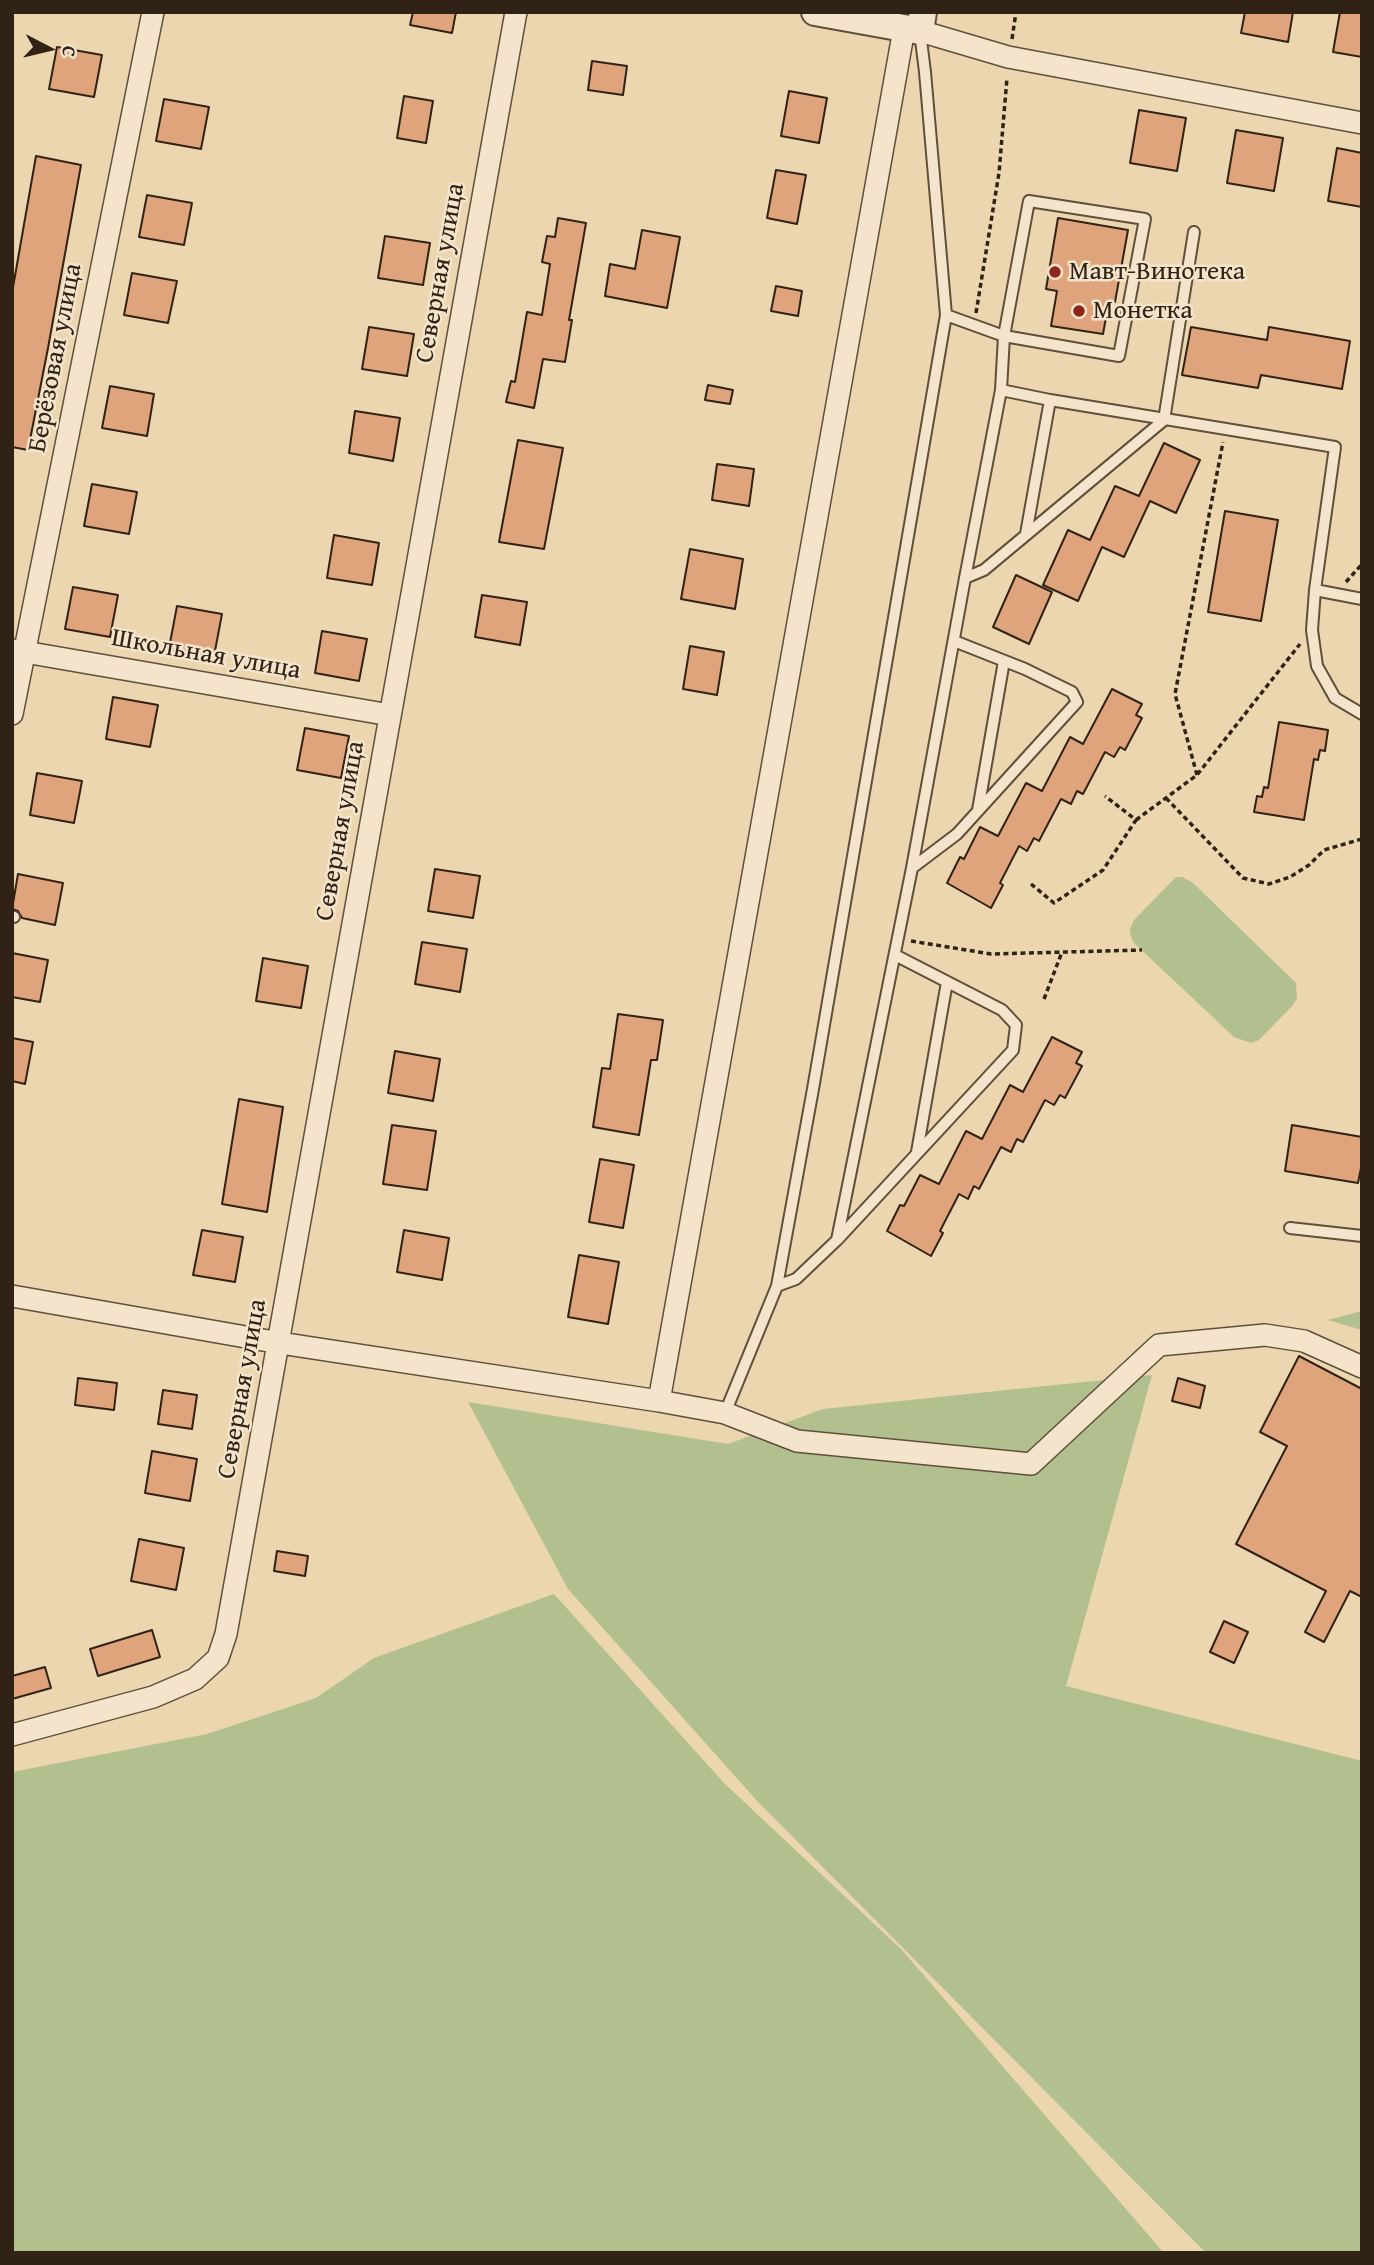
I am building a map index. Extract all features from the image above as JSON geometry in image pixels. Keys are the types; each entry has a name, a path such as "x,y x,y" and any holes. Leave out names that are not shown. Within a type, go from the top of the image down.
{"street":[{"name":"Берёзовая улица","path":"12,714 19,651 153,12"},
{"name":"Северная улица","path":"12,1735 153,1697 195,1679 218,1658 226,1634 516,12"},
{"path":"815,12 916,24 1008,57 1362,123"},
{"path":"659,1401 916,24"},
{"name":"Школьная улица","path":"19,651 390,715"},
{"path":"12,1296 280,1343 725,1413 797,1441 1031,1464 1160,1345 1265,1335 1304,1341 1362,1367"}],"lane":[{"path":"725,1413 777,1286 946,315 925,72 916,24"},
{"path":"837,1240 912,868 1001,390 1004,336 1029,201 1145,219 1119,356 1004,336 946,315"},
{"path":"965,578 984,570 1164,420 1195,232"},
{"path":"1001,390 1164,420 1335,447 1312,629 1317,666 1335,698 1362,714"},
{"path":"1026,534 1050,400"},
{"path":"1315,590 1362,599"},
{"path":"912,868 957,834 1077,702 1072,692 954,641"},
{"path":"977,811 1004,661"},
{"path":"777,1286 796,1279 837,1240 1013,1051 1016,1025 1002,1010 895,956"},
{"path":"917,1154 947,982"},
{"path":"1290,1228 1362,1236"}],"path":[{"path":"974,325 999,173 1008,57 1016,12"},
{"path":"1198,775 1175,694 1226,430"},
{"path":"1336,594 1362,564"},
{"path":"1031,884 1054,903 1103,870 1136,820 1198,775 1312,629"},
{"path":"1105,796 1136,820"},
{"path":"1166,798 1243,878 1269,884 1290,877 1309,865 1324,850 1362,839"},
{"path":"898,940 991,954 1142,950"},
{"path":"1044,999 1062,952"}],"green space":[{"path":"1176,877 1193,883 1296,983 1297,998 1293,1005 1259,1040 1251,1043 1234,1037 1134,943 1130,929 1134,920"},
{"path":"1362,1311 1362,1330 1328,1320"},
{"path":"1152,1375 1066,1686 1362,1761 1362,2253 1206,2253 759,1803 568,1589 468,1402 728,1444 823,1409"},
{"path":"554,1594 724,1783 902,1950 1164,2253 12,2253 12,1772 207,1734 316,1698 374,1658"}],"building":[{"path":"413,12 456,12 452,33 410,25"},
{"path":"1245,12 1293,12 1288,42 1241,33"},
{"path":"1340,12 1362,12 1362,57 1333,52"},
{"path":"57,47 102,55 94,97 49,89"},
{"path":"592,61 627,66 623,95 588,90"},
{"path":"789,91 827,98 819,143 781,136"},
{"path":"404,96 433,101 426,143 397,138"},
{"path":"164,99 209,107 201,149 156,141"},
{"path":"1139,110 1186,118 1177,171 1130,163"},
{"path":"1236,130 1283,138 1274,191 1227,183"},
{"path":"1337,148 1362,153 1362,207 1328,201"},
{"path":"36,156 81,165 28,450 12,447 12,293"},
{"path":"776,170 806,175 797,224 767,218"},
{"path":"147,195 192,203 184,245 139,237"},
{"path":"558,218 586,223 569,320 572,320 565,362 543,359 534,408 506,402 511,381 515,382 527,312 542,315 550,264 542,262 547,236 555,237"},
{"path":"1058,218 1128,230 1115,302 1109,301 1103,334 1051,326 1057,291 1046,289"},
{"path":"642,230 680,237 667,308 605,296 610,264 635,269"},
{"path":"385,236 430,243 423,285 378,278"},
{"path":"132,273 177,281 168,323 124,315"},
{"path":"776,286 802,291 798,316 771,311"},
{"path":"369,327 414,334 407,376 362,369"},
{"path":"1191,327 1267,340 1269,327 1350,341 1342,389 1261,375 1258,388 1182,375"},
{"path":"708,385 733,390 730,404 705,400"},
{"path":"110,386 154,394 147,436 102,428"},
{"path":"355,411 400,418 393,461 349,453"},
{"path":"518,440 563,448 544,549 499,542"},
{"path":"1164,443 1200,460 1176,513 1150,501 1124,557 1102,547 1078,601 1043,585 1068,530 1090,540 1115,486 1139,496"},
{"path":"717,464 754,469 749,506 712,500"},
{"path":"92,484 137,492 129,534 84,526"},
{"path":"1225,511 1278,520 1261,621 1208,612"},
{"path":"334,535 379,543 372,585 327,578"},
{"path":"690,549 743,559 735,609 681,599"},
{"path":"1016,575 1052,592 1029,644 993,627"},
{"path":"73,587 118,595 110,637 65,629"},
{"path":"482,595 527,602 520,645 475,637"},
{"path":"177,606 222,614 214,656 169,648"},
{"path":"322,631 367,639 359,681 315,673"},
{"path":"690,646 724,652 717,695 683,689"},
{"path":"1112,689 1142,704 1136,715 1142,718 1125,750 1120,747 1114,757 1105,752 1083,794 1077,791 1071,804 1061,799 1039,841 1034,838 1027,851 1019,846 991,908 947,883 960,857 964,859 980,827 998,836 1026,783 1042,791 1070,737 1083,744"},
{"path":"113,697 158,705 150,747 106,739"},
{"path":"1279,722 1328,730 1325,751 1320,750 1318,760 1314,759 1304,820 1254,812 1257,796 1262,797 1264,787 1268,788"},
{"path":"305,728 349,736 341,778 297,770"},
{"path":"37,773 82,781 74,823 30,815"},
{"path":"435,869 480,876 473,918 428,911"},
{"path":"18,874 63,883 55,925 22,918 18,911 12,909"},
{"path":"422,942 467,949 460,992 415,984"},
{"path":"12,953 48,960 40,1002 12,997"},
{"path":"263,958 308,966 301,1008 256,1001"},
{"path":"618,1014 663,1020 657,1060 651,1060 639,1135 593,1127 602,1068 610,1069"},
{"path":"1052,1037 1082,1052 1076,1063 1082,1066 1065,1098 1060,1095 1054,1105 1045,1100 1023,1142 1017,1139 1011,1152 1001,1147 979,1189 974,1186 968,1199 959,1194 931,1256 887,1231 920,1175 939,1184 966,1131 982,1139 1010,1085 1023,1092"},
{"path":"12,1038 33,1042 25,1084 12,1081"},
{"path":"395,1051 440,1059 433,1101 388,1093"},
{"path":"239,1099 283,1107 267,1212 222,1204"},
{"path":"392,1125 436,1131 427,1190 383,1184"},
{"path":"1292,1125 1362,1137 1362,1163 1358,1183 1285,1171"},
{"path":"600,1159 634,1165 623,1228 589,1222"},
{"path":"202,1230 243,1237 235,1282 193,1275"},
{"path":"404,1230 449,1238 442,1280 397,1272"},
{"path":"579,1255 619,1262 608,1324 568,1317"},
{"path":"1299,1356 1362,1389 1362,1597 1350,1591 1324,1642 1305,1632 1326,1591 1236,1544 1287,1446 1260,1432"},
{"path":"78,1378 117,1383 114,1410 75,1405"},
{"path":"1178,1378 1205,1386 1200,1408 1172,1401"},
{"path":"163,1390 197,1395 192,1429 158,1424"},
{"path":"152,1451 197,1459 190,1501 145,1493"},
{"path":"139,1539 184,1548 176,1590 131,1581"},
{"path":"277,1551 308,1556 305,1576 274,1571"},
{"path":"1224,1621 1248,1632 1234,1663 1210,1652"},
{"path":"152,1630 160,1657 98,1676 90,1649"},
{"path":"45,1667 51,1688 12,1699 12,1676"}],"place":[{"name":"Мавт-Винотека","path":"1055,272"},
{"name":"Монетка","path":"1079,311"}]}
